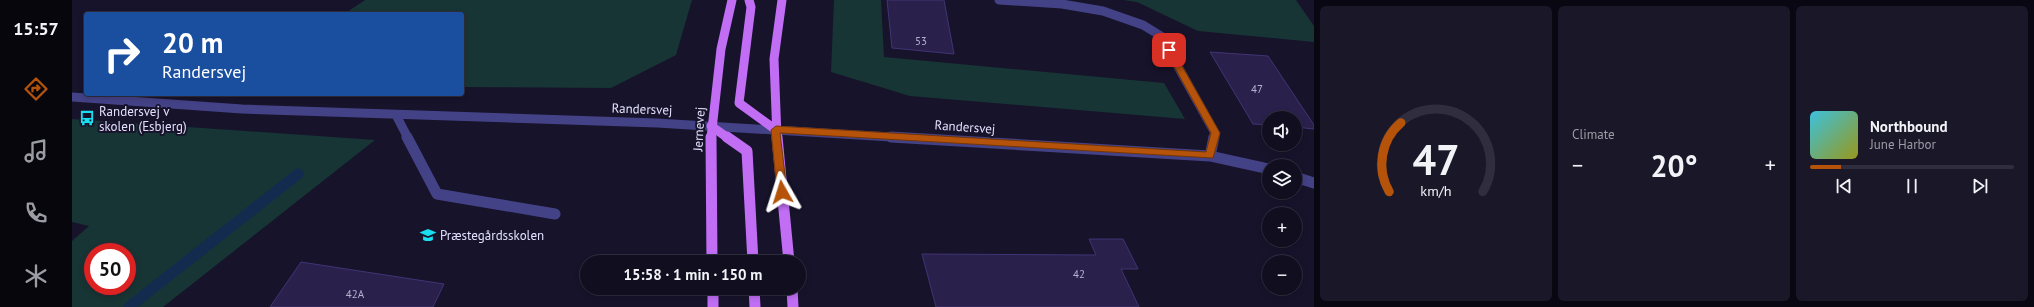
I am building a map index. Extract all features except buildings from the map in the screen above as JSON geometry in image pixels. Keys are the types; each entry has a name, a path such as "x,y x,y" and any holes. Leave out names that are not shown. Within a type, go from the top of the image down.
{"main road":[{"name":"Jernevej","path":"712,255 711,126 721,49 732,0"},
{"path":"749,0 751,7 739,103 776,130"},
{"path":"782,0 774,58 776,130 788,255"},
{"path":"711,126 748,151 753,255"},
{"path":"712,295 713,307"},
{"path":"754,295 755,307"},
{"path":"793,295 794,307"}],"street":[{"path":"999,0 1049,3 1102,10 1140,23 1161,36 1215,133 1210,156"},
{"name":"Randersvej","path":"72,97 242,109 711,126 1210,156 1262,167"},
{"path":"396,115 437,194 555,214"},
{"path":"1302,179 1314,183"}],"green space":[{"path":"365,0 692,0 676,55 611,88 464,87 464,12 347,12"},
{"path":"834,0 881,0 884,57 1164,83 1185,119 910,96 831,72"},
{"path":"1123,0 1296,0 1314,26 1314,42 1198,31 1137,2"},
{"path":"72,119 375,140 163,307 72,307 72,241 89,226 72,222"}],"waterway":[{"path":"129,307 298,174"}],"place":[{"name":"Randersvej v skolen (Esbjerg)","path":"87,118"},
{"name":"Præstegårdsskolen","path":"428,235"}],"route":[{"path":"782,192 776,130 1210,156 1215,133 1169,50"}]}
